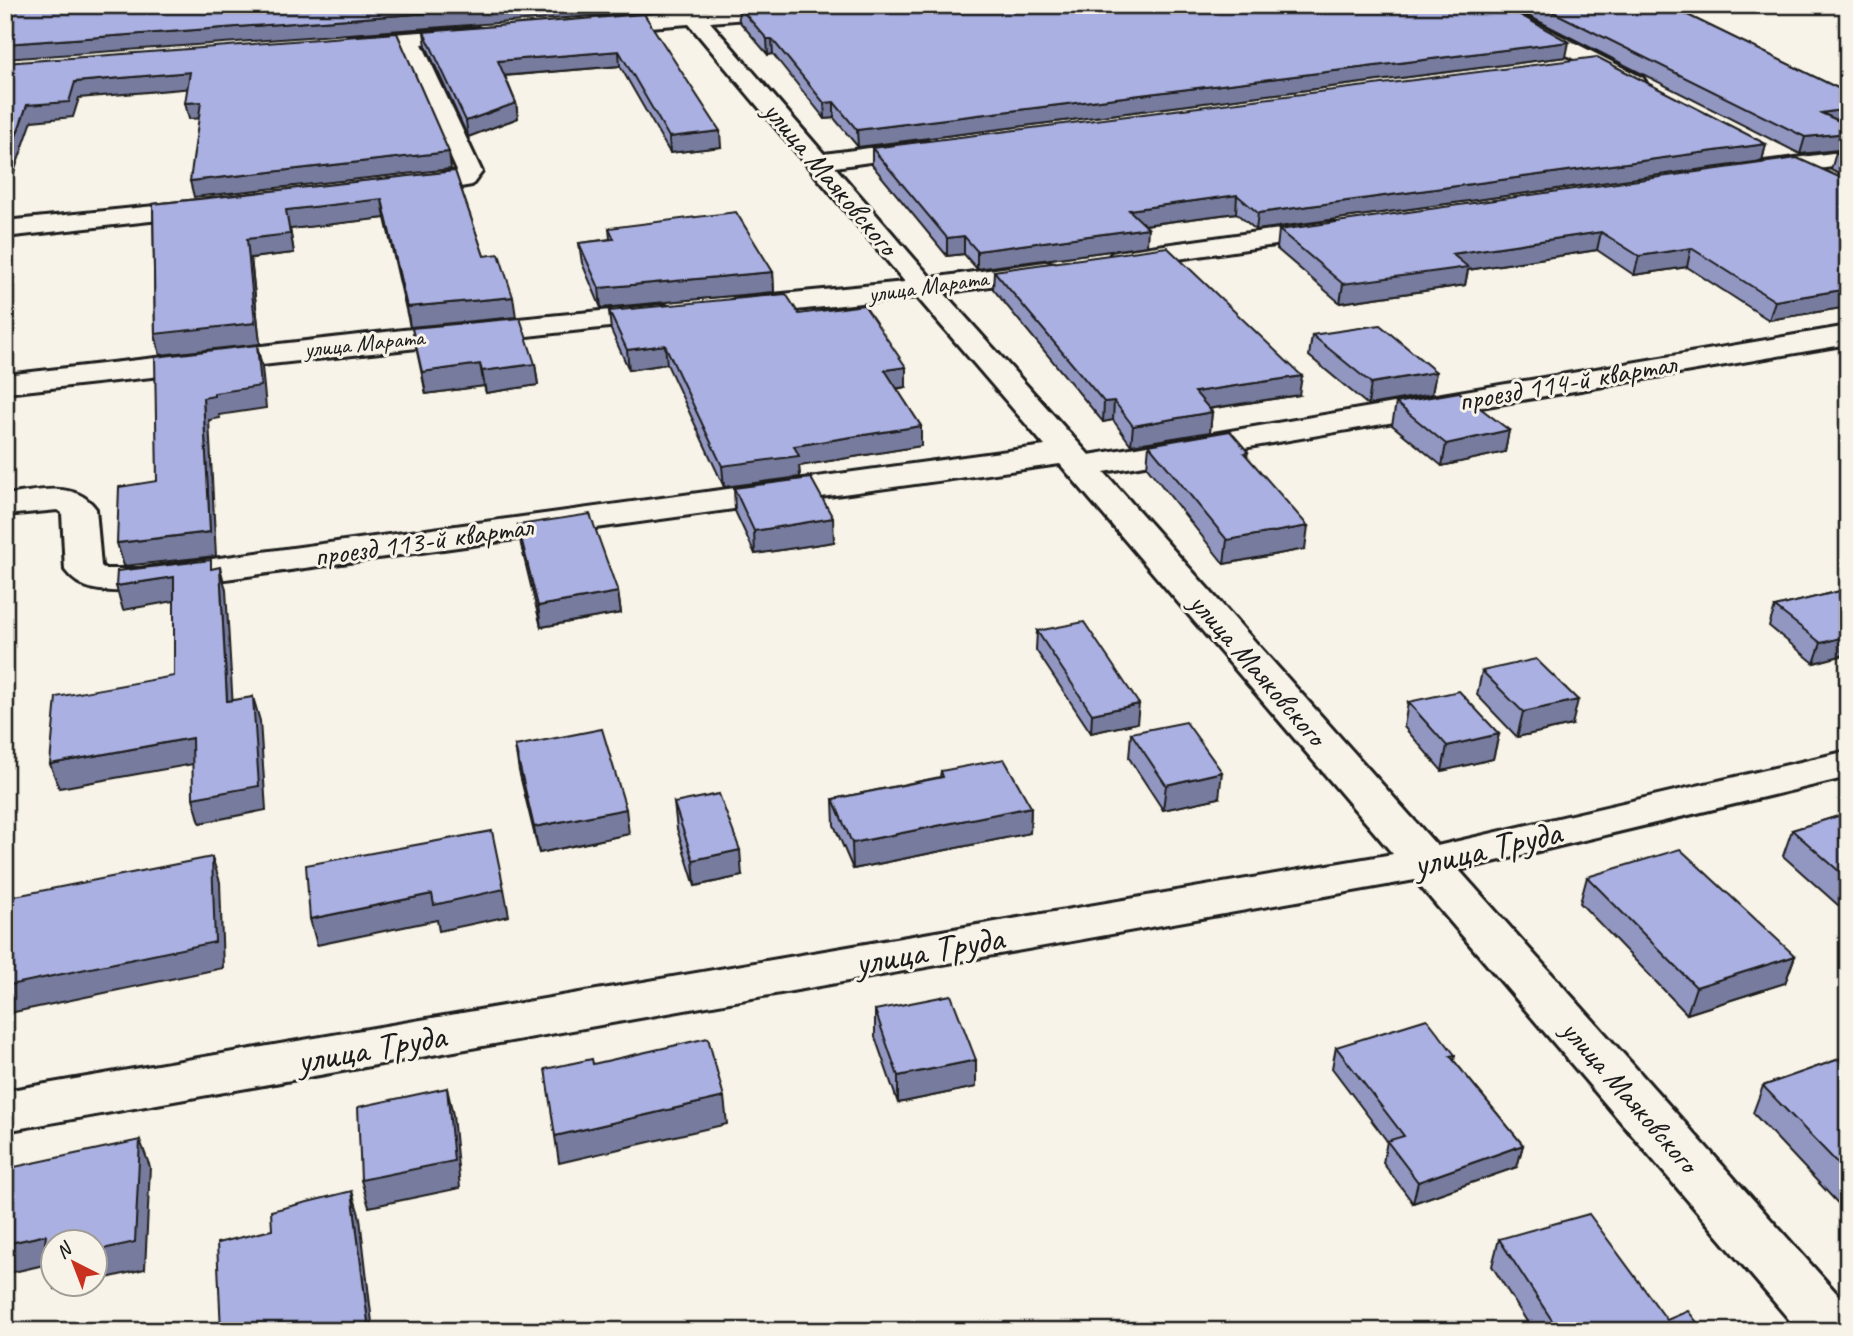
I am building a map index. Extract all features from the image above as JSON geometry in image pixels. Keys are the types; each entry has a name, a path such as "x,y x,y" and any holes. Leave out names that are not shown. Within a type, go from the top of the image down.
{"street":[{"path":"575,27 689,12 845,5"},
{"path":"1485,5 1658,95"},
{"name":"улица Маяковского","path":"689,12 924,287 1834,1331"},
{"path":"325,45 506,32"},
{"path":"390,190 463,180 470,172 409,39"},
{"path":"1556,68 1597,63"},
{"path":"817,162 940,146"},
{"path":"1757,146 1826,181"},
{"path":"1725,174 1848,158"},
{"path":"5,229 225,206"},
{"name":"улица Марата","path":"5,384 403,339 924,287 1352,227"},
{"name":"проезд 114-й квартал","path":"1075,459 1848,335"},
{"name":"проезд 113-й квартал","path":"5,505 65,499 79,509 83,570 97,580 138,580 1075,459"},
{"name":"улица Труда","path":"5,1111 1427,863 1848,764"}],"building":[{"path":"5,5 250,6 539,5 5,44"},
{"path":"1502,5 1569,42 857,130 834,102 824,103 772,39 767,39 738,6"},
{"path":"1539,5 1667,5 1848,93 1848,109 1821,113 1848,125 1848,133 1805,137"},
{"path":"644,14 720,131 669,137 619,51 498,61 516,103 466,121 424,32"},
{"path":"397,33 449,152 190,181 201,102 185,103 190,72 75,82 69,102 27,105 5,167 5,63"},
{"path":"1597,57 1766,144 1258,213 1237,195 1129,210 1148,228 977,251 964,236 947,238 872,148"},
{"path":"1848,151 1848,159 1836,153"},
{"path":"1797,158 1848,181 1848,289 1775,301 1691,248 1639,256 1601,232 1452,254 1468,267 1343,284 1279,230"},
{"path":"455,171 484,256 499,254 513,297 407,307 382,199 286,210 290,234 247,239 255,323 155,334 153,204"},
{"path":"736,212 773,272 599,288 579,243 614,239 609,228"},
{"path":"1167,247 1302,376 1195,392 1212,412 1133,426 1114,401 1104,402 994,271"},
{"path":"786,294 799,314 864,305 906,367 885,370 921,426 794,446 799,456 722,466 665,345 627,350 609,311"},
{"path":"520,318 535,364 482,371 480,364 422,372 412,328"},
{"path":"1380,325 1436,372 1371,383 1312,335"},
{"path":"257,345 261,386 214,393 214,396 203,398 210,532 117,543 119,487 157,481 155,357"},
{"path":"1459,392 1509,430 1446,444 1396,403"},
{"path":"1230,431 1248,452 1244,453 1308,526 1227,540 1149,445"},
{"path":"811,478 833,518 754,531 734,488"},
{"path":"590,514 618,592 538,606 518,525"},
{"path":"211,560 211,569 220,567 227,701 253,697 259,786 193,798 192,738 50,764 56,697 174,676 174,577 116,586 117,571"},
{"path":"1848,589 1848,636 1821,643 1775,607"},
{"path":"1084,622 1139,704 1092,714 1037,631"},
{"path":"1536,659 1578,700 1523,712 1482,671"},
{"path":"1459,691 1499,734 1447,746 1408,702"},
{"path":"1186,722 1222,772 1166,785 1131,733"},
{"path":"602,729 626,809 534,827 515,746"},
{"path":"1004,759 1031,807 852,843 833,799 943,777 941,771"},
{"path":"719,794 740,850 693,860 674,803"},
{"path":"1848,813 1848,879 1792,830"},
{"path":"492,831 504,889 434,905 432,894 310,919 306,865"},
{"path":"1680,849 1795,956 1696,987 1587,877"},
{"path":"212,857 215,942 5,986 5,898"},
{"path":"951,995 976,1060 898,1076 875,1010"},
{"path":"1427,1019 1455,1055 1450,1056 1523,1145 1418,1182 1387,1141 1404,1136 1336,1047"},
{"path":"708,1038 724,1097 555,1136 545,1069 592,1059 593,1064"},
{"path":"1848,1056 1848,1174 1763,1086"},
{"path":"447,1088 454,1161 361,1180 358,1107"},
{"path":"140,1140 135,1242 108,1248 108,1228 38,1228 38,1237 5,1244 5,1169"},
{"path":"352,1191 369,1331 221,1331 217,1243 272,1230 271,1211"},
{"path":"1589,1214 1667,1320 1688,1311 1704,1331 1559,1331 1499,1239"}]}
